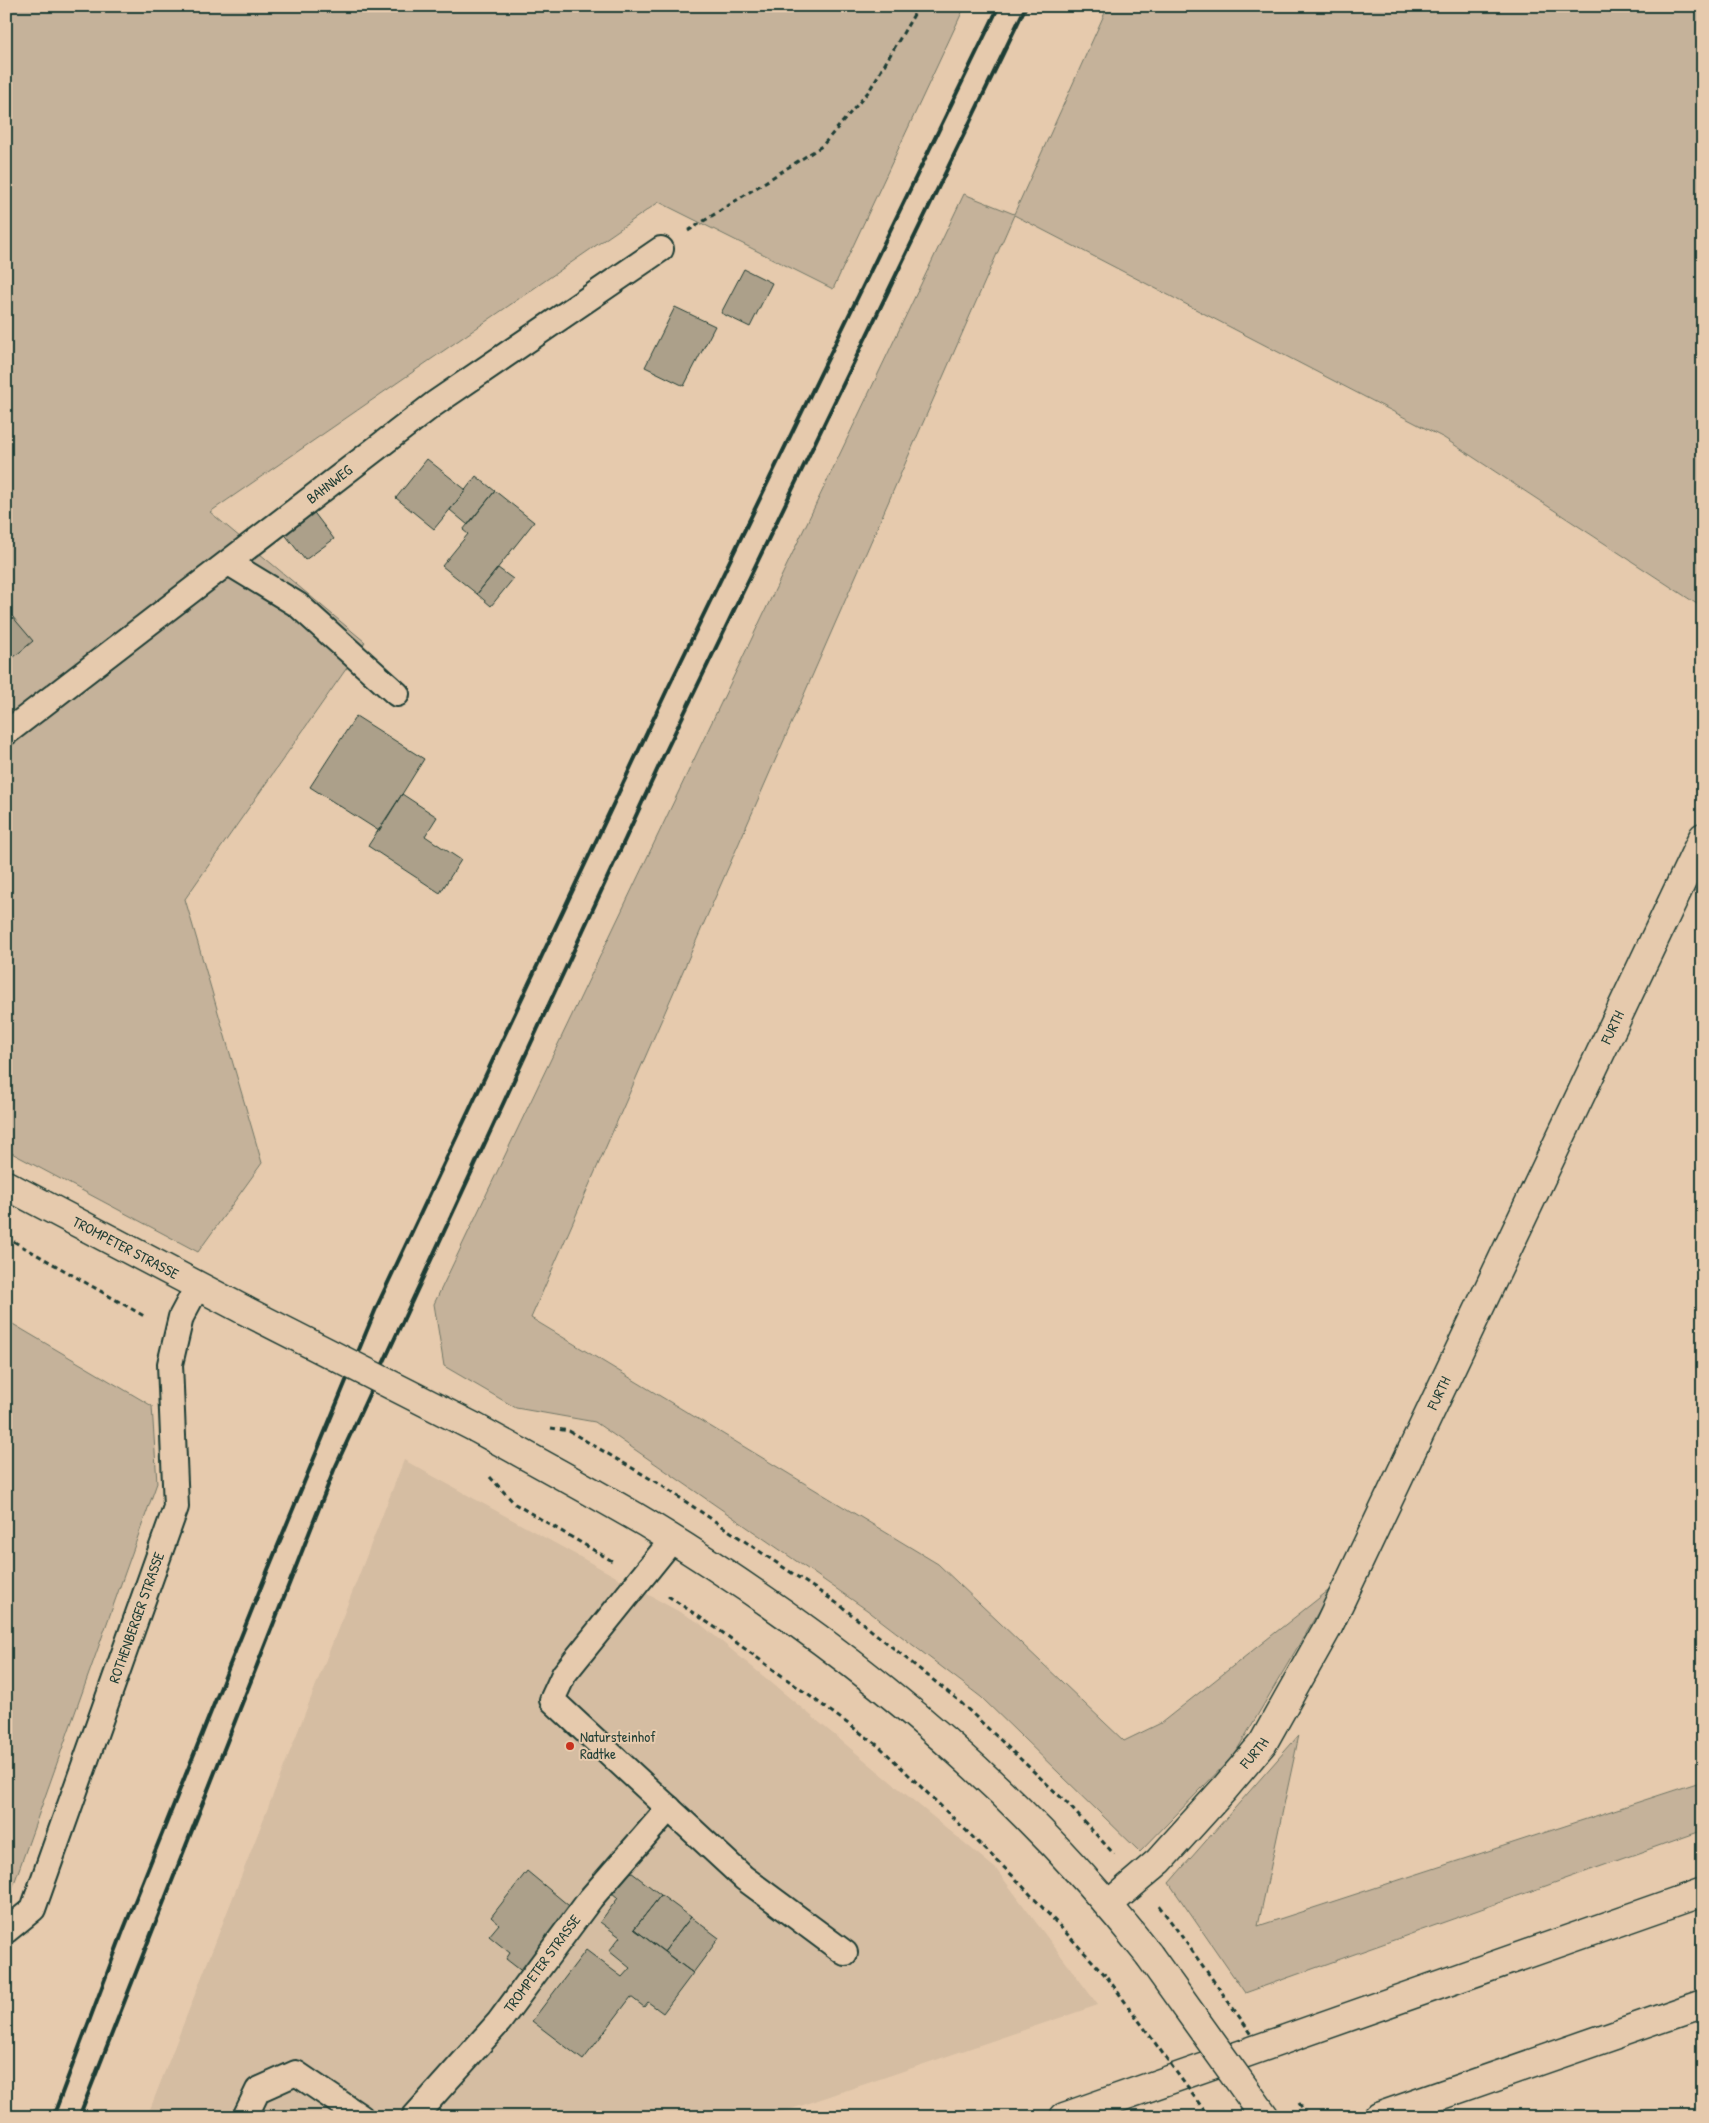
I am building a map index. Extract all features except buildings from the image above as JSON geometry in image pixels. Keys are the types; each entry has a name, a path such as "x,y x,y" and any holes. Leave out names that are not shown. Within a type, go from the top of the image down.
{"main road":[{"name":"FURTH","path":"1109,1904 1159,1860 1263,1743 1328,1627 1703,837"},
{"name":"TROMPETER STRASSE","path":"6,1185 197,1287 476,1428 646,1523 779,1609 914,1713 1024,1813 1109,1904 1149,1955 1264,2117"},
{"path":"1064,2117 1703,1892"},
{"path":"1378,2117 1703,2004"}],"lane":[{"name":"BAHNWEG","path":"6,733 434,404 660,249"},
{"path":"229,563 298,605 397,694"},
{"name":"ROTHENBERGER STRASSE","path":"6,1932 33,1909 176,1507 170,1364 181,1317 197,1287"},
{"path":"672,1540 564,1674 552,1700 744,1878 845,1953"},
{"name":"TROMPETER STRASSE","path":"414,2117 499,2022 591,1898 669,1808"},
{"path":"245,2117 258,2090 296,2073 361,2117"}],"path":[{"path":"660,249 822,146 869,91 919,6"},
{"path":"6,1237 144,1316 181,1317"},
{"path":"486,1474 516,1504 642,1578 719,1630 880,1747 1016,1878 1107,1977 1209,2117"}],"shaded area":[{"path":"6,6 965,6 833,289 659,202 210,512 365,642 185,899 262,1163 198,1252 6,1150"},
{"path":"1108,6 1703,6 1703,608 1444,438 1014,215 531,1318 938,1564 1124,1741 1161,1723 1333,1587 1234,1755 1140,1852 981,1697 867,1610 595,1422 516,1408 444,1366 434,1304 964,194 1014,214"},
{"path":"6,1320 152,1406 157,1483 6,1906"},
{"name":"Natursteinhof Radtke","path":"404,1460 698,1622 996,1869 1098,2005 768,2117 147,2117"},
{"path":"1299,1735 1258,1926 1703,1781 1703,1830 1245,1993 1169,1883"}],"railway":[{"path":"53,2117 123,1931 267,1572 377,1306 667,690 999,6"},
{"path":"79,2117 334,1470 664,755 1026,6"}],"place":[{"name":"Natursteinhof Radtke","path":"570,1746"}]}
